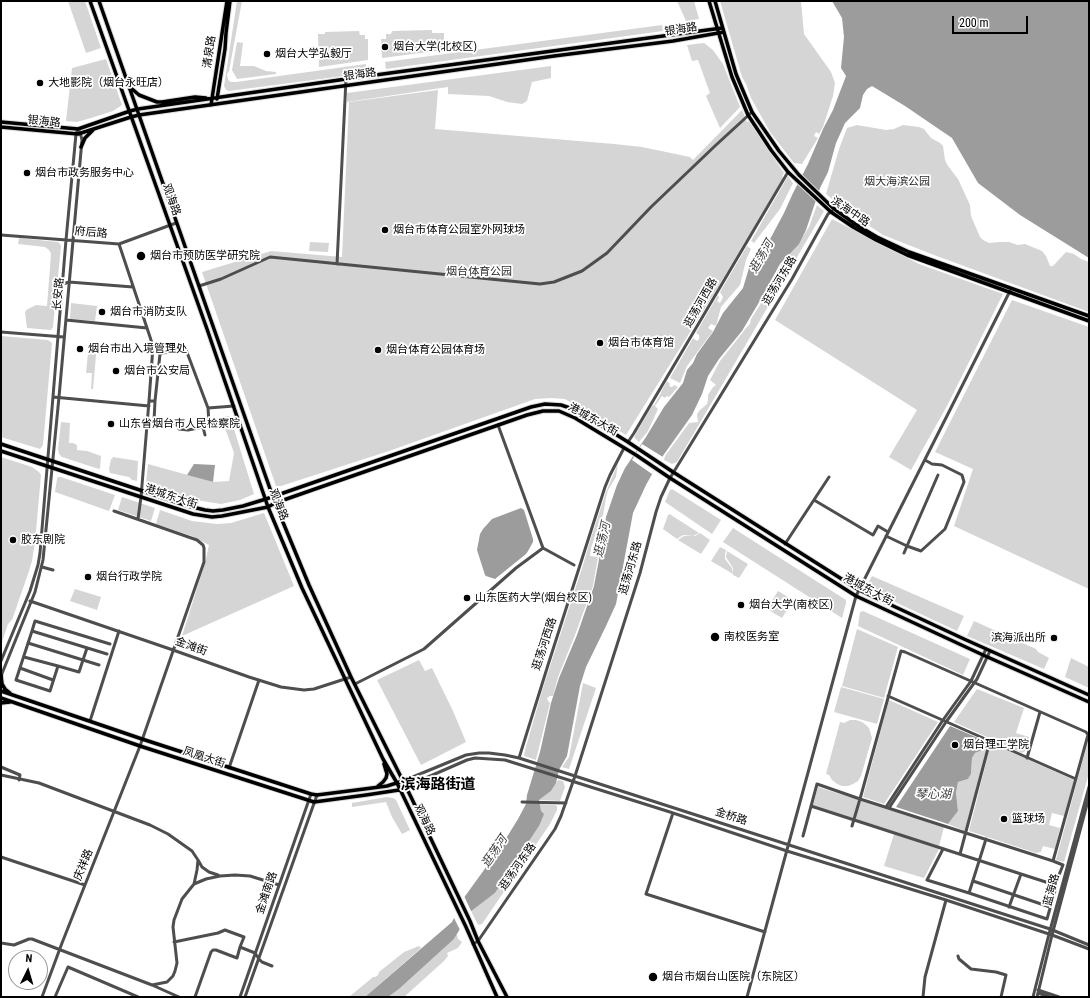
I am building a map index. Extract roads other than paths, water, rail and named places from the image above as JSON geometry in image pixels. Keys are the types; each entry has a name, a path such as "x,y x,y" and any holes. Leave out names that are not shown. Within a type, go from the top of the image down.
{"main road":[{"name":"观海路","path":"90,1 132,116 268,507 302,588 383,759 397,783 456,906 497,997"},
{"name":"观海路","path":"99,1 274,503 309,585 355,684 506,996"},
{"name":"清泉路","path":"211,105 210,98 227,1"},
{"name":"清泉路","path":"216,104 225,49 230,1"},
{"name":"滨海中路","path":"709,1 732,77 748,115 771,150 788,172 820,202 853,227 876,240 907,254 1089,316"},
{"name":"滨海中路","path":"714,1 736,74 752,112 798,175 832,210"},
{"name":"银海路","path":"1,122 78,129 130,111 210,98 723,30"},
{"name":"银海路","path":"1,127 76,134 132,116 673,41 717,31"},
{"path":"128,83 136,93 157,102 195,97 210,98"},
{"path":"81,147 85,138 95,129"},
{"name":"滨海中路","path":"1010,290 1089,321"},
{"name":"港城东大街","path":"1,444 188,506 205,510 223,510 266,499 539,405 552,404 570,408 578,411 628,442 859,590 1089,695"},
{"name":"港城东大街","path":"1,450 193,514 212,517 231,515 268,507 274,503 536,412 551,410 559,411 575,418 636,455 856,596 1089,702"},
{"path":"731,517 734,511"},
{"path":"1,676 2,684 5,689 14,696"},
{"name":"凤凰大街","path":"1,691 311,794 317,795 374,788 403,781"},
{"name":"凤凰大街","path":"1,698 140,746 309,801 314,802 400,790 406,787"},
{"path":"1,702 13,702"},
{"path":"97,731 105,733 109,732 108,728 101,725"},
{"path":"182,760 176,757 175,754 179,752 184,753"},
{"path":"374,788 386,778 387,774 383,759"},
{"path":"290,795 282,790 285,787 291,788"}],"street":[{"path":"337,264 346,79"},
{"path":"199,286 221,279 270,258 540,284 554,282 582,271 607,253 652,207 752,112"},
{"path":"78,129 81,133"},
{"path":"1,661 26,600 39,560 66,240 76,134 78,129"},
{"name":"长安路","path":"1,676 31,602 42,567 45,547 81,152 81,133"},
{"path":"75,152 81,152"},
{"name":"逛荡河西路","path":"628,442 788,172"},
{"name":"逛荡河东路","path":"473,944 478,940 555,829 566,803 640,573 656,512 670,478 788,285 828,214 832,210"},
{"name":"府后路","path":"1,235 118,244 176,223"},
{"path":"118,244 153,346 138,519"},
{"path":"63,284 69,282 133,287"},
{"path":"747,997 856,596 1010,290"},
{"path":"66,320 147,328"},
{"path":"1,332 64,337"},
{"path":"185,347 208,408 209,423 203,427 188,430 179,429 180,424 154,421 160,354 185,347"},
{"path":"53,397 149,406"},
{"path":"149,400 155,401"},
{"path":"208,408 234,406"},
{"path":"498,425 543,548 574,565"},
{"path":"203,427 205,435"},
{"name":"逛荡河西路","path":"519,758 605,487 624,448"},
{"path":"886,536 921,551 945,529 964,482 962,475 942,465 932,464 925,460"},
{"path":"904,552 938,475"},
{"path":"785,544 829,477"},
{"path":"814,500 874,536 878,526 888,532"},
{"name":"庆祥路","path":"42,997 140,746 204,562 204,548 202,543 191,537 114,512"},
{"path":"355,684 424,649 516,568 543,548"},
{"path":"42,567 53,570"},
{"name":"金滩街","path":"26,600 281,687 304,690 314,689 352,677"},
{"path":"58,666 50,691 16,680 35,621 110,644"},
{"path":"32,631 107,654"},
{"path":"90,721 119,631"},
{"path":"28,643 100,665"},
{"path":"24,656 79,672 87,648"},
{"path":"887,807 973,682 988,650"},
{"path":"852,826 901,651 1086,732 1088,735 1053,861"},
{"path":"20,668 54,680"},
{"path":"229,768 259,680"},
{"path":"888,696 1076,779"},
{"path":"1027,758 1040,712"},
{"path":"960,854 990,741"},
{"name":"金桥路","path":"403,781 466,755 489,753 519,758 1052,930 1089,945"},
{"name":"金桥路","path":"406,787 467,760 475,758 505,760 535,768 787,851 946,900 1050,934 1089,949"},
{"path":"1,767 20,775 19,780"},
{"path":"1,775 39,783 150,825 168,834 192,851 202,867 209,872 220,876"},
{"path":"803,836 817,784 1053,861 1063,865 1055,885 1056,887 1047,919 927,880 943,849"},
{"name":"蓝海路","path":"1052,930 1089,787"},
{"name":"金滩南路","path":"240,997 311,794"},
{"name":"金滩南路","path":"245,997 317,795"},
{"name":"蓝海路","path":"1033,997 1089,797"},
{"path":"522,802 566,803"},
{"path":"811,806 1055,885"},
{"path":"673,813 646,894 765,932"},
{"path":"297,835 302,836"},
{"path":"969,893 986,839"},
{"path":"1,857 85,885"},
{"path":"194,884 198,860"},
{"path":"1009,907 1020,874"},
{"path":"152,985 167,982 173,976 177,963 173,927 182,898 194,884 206,879 235,875 250,876 279,885"},
{"path":"973,881 1050,907"},
{"path":"924,997 925,977 947,896"},
{"path":"174,942 218,933 225,930 244,936 237,958 216,950 212,951 195,997"},
{"name":"蓝海路","path":"1038,993 1050,934"},
{"path":"1,943 14,945 32,939 152,985 179,997"},
{"path":"240,947 255,952 259,959 272,966"},
{"path":"958,956 959,959 971,969 996,972 1006,976 1001,997"},
{"path":"55,997 68,967 138,997"},
{"path":"166,991 167,982"},
{"path":"124,997 126,992"},
{"path":"1038,993 1049,997"},
{"path":"1038,993 1059,997"}],"water":[{"name":"逛荡河","path":"832,1 1089,1 1089,258 1020,215 978,183 952,138 905,106 872,86 867,89 863,95 860,108 845,123 836,143 828,172 820,188 806,230 799,244 780,264 742,331 719,359 708,376 702,394 692,415 660,460 633,513 616,604 586,667 580,686 567,756 559,770 556,783 551,791 539,800 541,811 544,814 539,826 495,893 470,912 454,939 399,989 388,997 365,997 452,922 463,899 502,845 526,804 551,703 594,586 606,517 617,485 625,468 664,407 683,383 687,370 713,332 723,313 743,288 749,268 760,258 808,164 833,110 846,76 841,68 844,37 842,18"},
{"path":"194,464 215,465 213,482 187,475"},
{"path":"521,508 524,510 533,542 526,554 495,579 486,576 477,550 480,534 492,519"},
{"name":"琴心湖","path":"950,726 983,740 982,750 975,753 972,758 971,774 968,779 958,782 956,793 958,811 948,824 896,807"}],"place":[{"name":"烟台大学(北校区)","path":"385,47"},
{"name":"烟台大学弘毅厅","path":"267,54"},
{"name":"大地影院（烟台永旺店）","path":"40,83"},
{"name":"烟台市政务服务中心","path":"27,173"},
{"name":"烟台市体育公园室外网球场","path":"385,230"},
{"name":"烟台市预防医学研究院","path":"141,256"},
{"name":"烟台市消防支队","path":"102,312"},
{"name":"烟台市体育馆","path":"600,343"},
{"name":"烟台市出入境管理处","path":"80,349"},
{"name":"烟台体育公园体育场","path":"378,350"},
{"name":"烟台市公安局","path":"116,371"},
{"name":"山东省烟台市人民检察院","path":"111,424"},
{"name":"胶东剧院","path":"13,540"},
{"name":"烟台行政学院","path":"88,577"},
{"name":"山东医药大学(烟台校区)","path":"467,598"},
{"name":"烟台大学(南校区)","path":"741,605"},
{"name":"南校医务室","path":"715,637"},
{"name":"滨海派出所","path":"1054,638"},
{"name":"烟台理工学院","path":"955,745"},
{"name":"篮球场","path":"1004,819"},
{"name":"烟台市烟台山医院（东院区）","path":"653,977"}],"district":[{"name":"滨海路街道","path":"438,785"}],"park label":[{"name":"烟大海滨公园","path":"897,182"},
{"name":"烟台体育公园","path":"479,272"}]}
